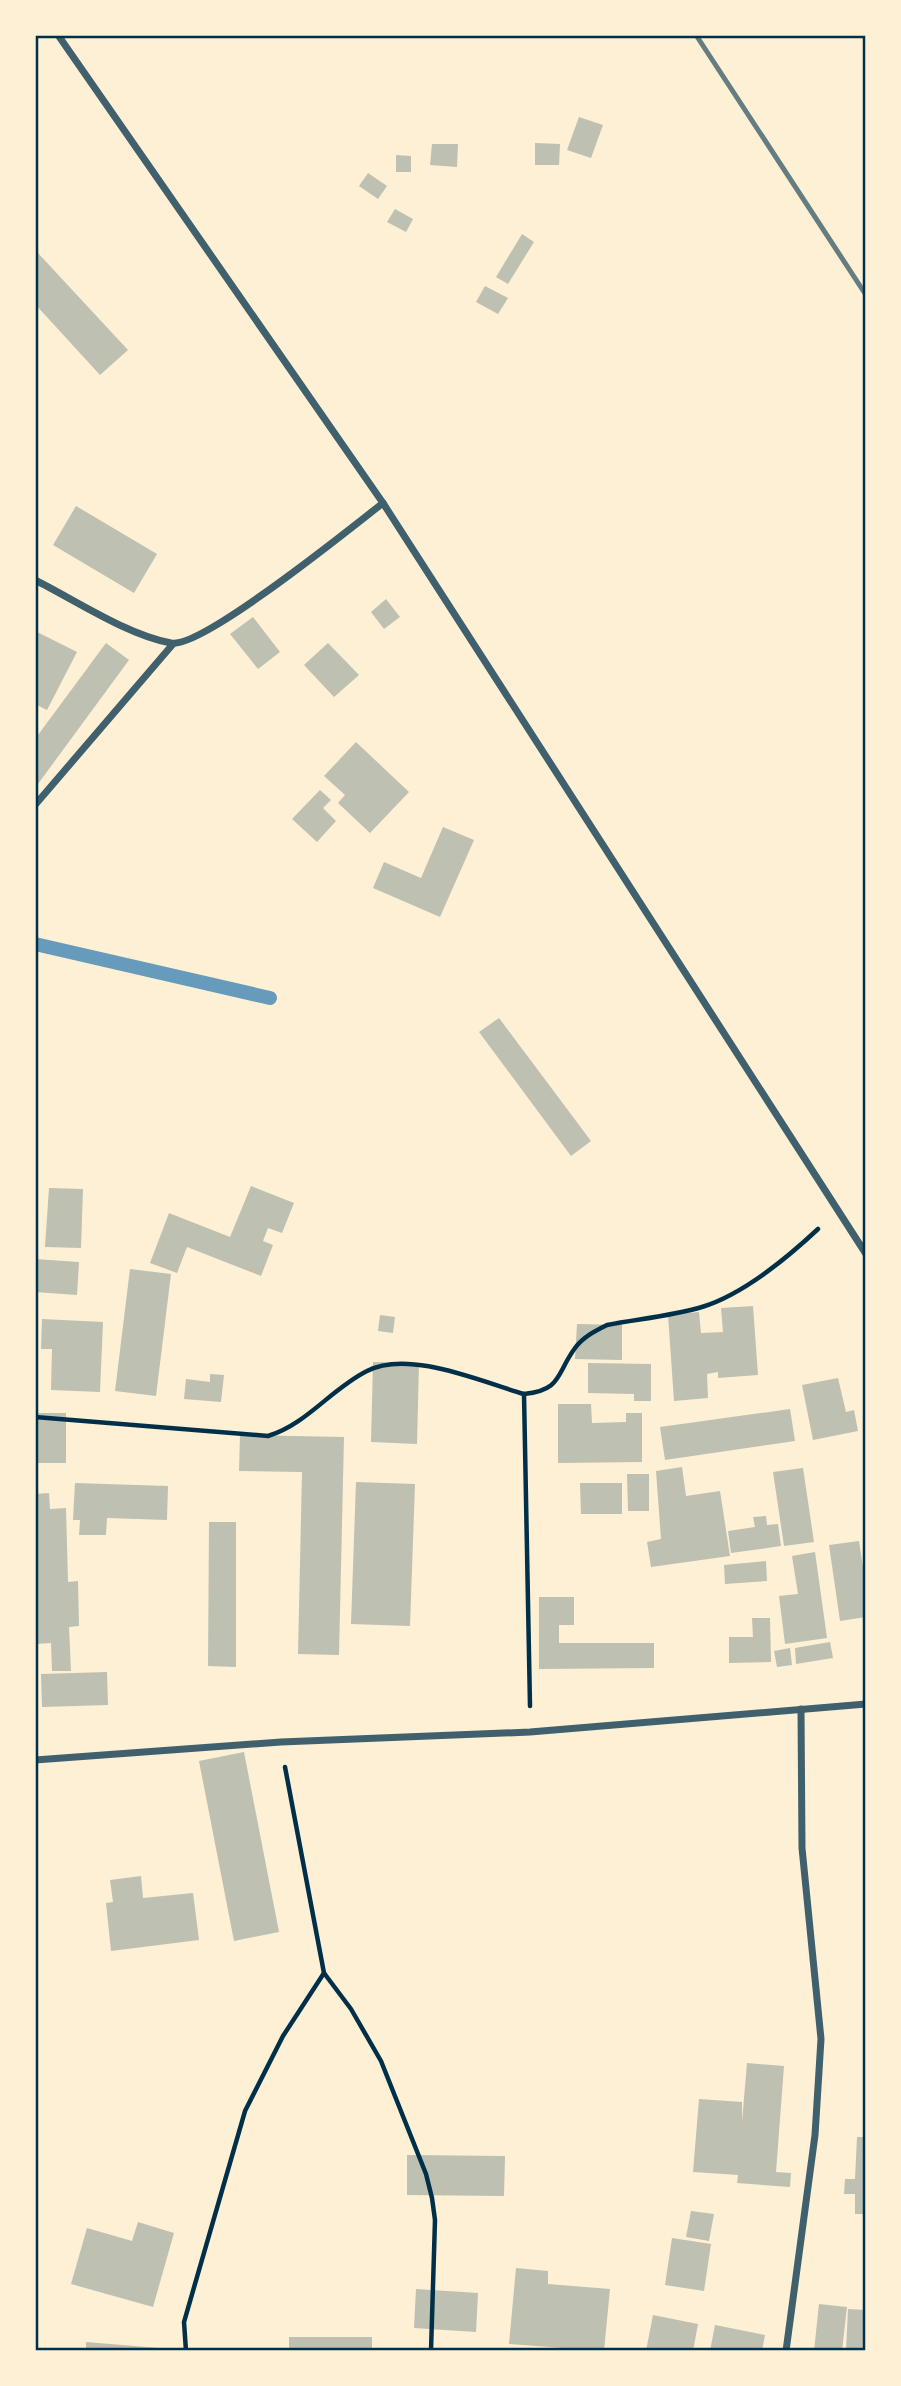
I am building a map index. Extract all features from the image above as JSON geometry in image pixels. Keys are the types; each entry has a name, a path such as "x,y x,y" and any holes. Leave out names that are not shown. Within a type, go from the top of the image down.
{"street":[{"path":"58,35 383,503 866,1254"},
{"path":"35,805 173,644 195,638 298,569 383,503"},
{"path":"35,580 139,632 173,644"},
{"path":"35,1760 281,1742 530,1732 866,1704"},
{"path":"786,2351 815,2135 821,2039 802,1848 802,1709"}],"path":[{"path":"35,1418 268,1436 295,1424 367,1371 403,1362 524,1394 550,1388 575,1348 595,1331 607,1325 701,1307 764,1274 790,1256 838,1208"},
{"path":"524,1394 530,1732"},
{"path":"281,1742 324,1973 351,2009 382,2061 426,2174 435,2220 431,2351"},
{"path":"186,2351 184,2322 244,2111 284,2036 324,1973"}],"building":[{"path":"579,117 603,125 591,158 567,150"},
{"path":"535,143 560,144 559,165 535,165"},
{"path":"432,144 458,144 457,167 430,165"},
{"path":"396,155 411,156 411,172 396,172"},
{"path":"368,173 387,186 378,199 359,186"},
{"path":"395,209 413,219 406,232 387,222"},
{"path":"522,234 534,242 508,284 496,277"},
{"path":"37,252 128,350 100,375 35,304"},
{"path":"485,286 508,298 498,314 476,302"},
{"path":"76,506 157,554 134,593 53,545"},
{"path":"386,599 400,617 384,629 371,612"},
{"path":"253,617 280,652 258,669 230,634"},
{"path":"35,631 77,652 47,710 35,704"},
{"path":"106,643 129,660 35,788 35,739"},
{"path":"328,643 359,675 334,697 304,665"},
{"path":"356,742 409,792 370,833 338,803 345,795 324,776"},
{"path":"320,790 331,800 323,808 336,821 317,842 292,819"},
{"path":"443,827 474,840 440,917 373,888 384,862 421,878"},
{"path":"499,1018 591,1141 571,1156 479,1032"},
{"path":"251,1186 294,1203 282,1233 268,1228 263,1241 273,1245 261,1276 187,1247 177,1273 150,1263 169,1213 230,1237"},
{"path":"49,1188 83,1189 81,1248 45,1247"},
{"path":"35,1259 79,1262 77,1295 35,1292"},
{"path":"130,1269 171,1274 156,1396 115,1391"},
{"path":"753,1306 758,1375 718,1378 718,1372 707,1374 708,1398 674,1401 668,1315 699,1312 701,1333 723,1332 721,1308"},
{"path":"380,1315 395,1317 393,1333 378,1331"},
{"path":"42,1319 103,1322 100,1392 51,1390 52,1349 41,1349"},
{"path":"577,1324 622,1325 622,1360 575,1359"},
{"path":"373,1362 419,1363 417,1444 371,1442"},
{"path":"588,1363 651,1364 651,1401 634,1401 634,1394 588,1393"},
{"path":"210,1374 224,1375 221,1402 184,1399 186,1379 210,1382"},
{"path":"838,1378 846,1412 854,1410 858,1431 813,1440 802,1385"},
{"path":"558,1404 591,1404 592,1423 626,1422 626,1413 642,1413 642,1462 558,1463"},
{"path":"790,1409 795,1441 665,1460 660,1427"},
{"path":"37,1413 66,1413 66,1463 38,1463"},
{"path":"240,1435 344,1437 339,1655 298,1654 302,1472 239,1471"},
{"path":"682,1467 686,1496 720,1491 730,1556 651,1567 647,1542 661,1539 656,1471"},
{"path":"803,1468 814,1542 784,1546 773,1472"},
{"path":"627,1474 649,1474 649,1511 628,1511"},
{"path":"356,1482 415,1484 410,1626 351,1624"},
{"path":"75,1483 168,1486 167,1520 107,1518 106,1535 79,1535 80,1520 73,1520"},
{"path":"580,1483 622,1483 622,1514 581,1514"},
{"path":"49,1493 50,1509 66,1508 68,1582 78,1581 79,1626 69,1627 71,1671 52,1671 51,1643 36,1644 35,1494"},
{"path":"766,1516 767,1525 778,1524 781,1546 731,1553 728,1531 755,1527 753,1517"},
{"path":"209,1522 236,1522 236,1667 208,1666"},
{"path":"859,1541 866,1587 866,1617 840,1621 829,1545"},
{"path":"815,1552 827,1638 785,1644 779,1596 798,1594 792,1556"},
{"path":"766,1561 767,1581 725,1584 724,1565"},
{"path":"539,1597 574,1597 574,1625 559,1625 559,1643 654,1643 654,1668 539,1669"},
{"path":"752,1618 770,1618 771,1662 729,1663 729,1637 753,1637"},
{"path":"830,1642 833,1658 796,1664 795,1648"},
{"path":"790,1648 792,1665 777,1667 774,1651"},
{"path":"107,1672 108,1705 42,1707 41,1674"},
{"path":"244,1752 279,1932 234,1941 199,1761"},
{"path":"141,1876 143,1898 193,1893 199,1940 111,1951 106,1903 113,1902 110,1880"},
{"path":"747,2063 784,2066 776,2172 791,2173 790,2187 737,2183 738,2175 693,2172 699,2099 742,2102 742,2122"},
{"path":"857,2137 866,2137 866,2214 855,2214 855,2194 844,2194 845,2179 855,2179"},
{"path":"407,2155 505,2156 504,2196 407,2195"},
{"path":"691,2211 714,2214 709,2241 686,2237"},
{"path":"138,2222 174,2233 153,2307 71,2284 87,2228 132,2241"},
{"path":"672,2238 711,2244 704,2291 665,2285"},
{"path":"516,2268 548,2271 548,2284 610,2289 604,2351 509,2344"},
{"path":"416,2289 478,2293 476,2332 414,2328"},
{"path":"819,2304 847,2307 842,2351 814,2351"},
{"path":"848,2309 866,2310 866,2351 846,2351"},
{"path":"653,2315 698,2324 693,2351 646,2351"},
{"path":"715,2325 765,2335 762,2351 710,2351"},
{"path":"289,2337 372,2337 372,2351 289,2351"},
{"path":"86,2342 159,2348 158,2351 86,2351"}],"waterway":[{"path":"35,944 270,998"}],"railway":[{"path":"696,35 866,295"}]}
